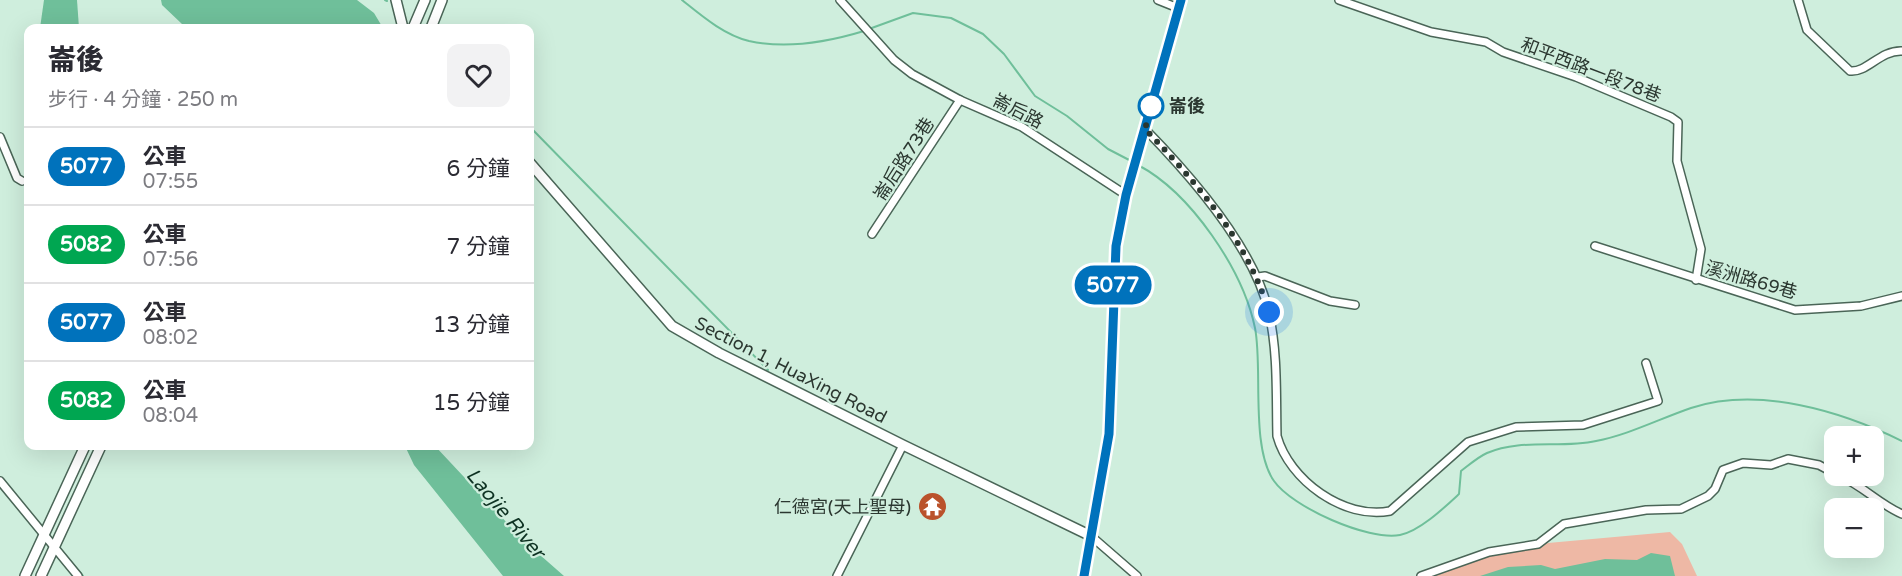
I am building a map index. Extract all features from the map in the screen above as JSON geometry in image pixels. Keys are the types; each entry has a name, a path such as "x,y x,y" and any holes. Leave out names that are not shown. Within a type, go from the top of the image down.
{"street":[{"path":"396,0 402,24"},
{"path":"415,24 425,0"},
{"path":"433,24 442,0"},
{"name":"崙后路","path":"840,0 849,13 894,60 921,80 1022,127 1126,195"},
{"path":"1084,576 1109,434 1112,287 1116,246 1126,195 1180,4 1158,0"},
{"name":"和平西路一段78巷","path":"1340,0 1431,32 1486,42 1503,52 1575,77 1671,117 1677,122 1677,161 1701,249 1696,280"},
{"path":"1798,0 1807,30 1850,71 1858,70 1891,51 1902,51"},
{"name":"崙后路73巷","path":"872,234 960,100"},
{"path":"1145,129 1192,178 1258,277 1272,332 1277,436 1281,448 1307,483 1362,512 1376,514 1390,511 1468,442 1516,427 1592,423 1658,400 1646,363"},
{"path":"0,137 17,178 22,181"},
{"name":"Section 1, HuaXing Road","path":"534,168 672,326 719,353 1091,536"},
{"name":"溪洲路69巷","path":"1595,246 1795,310 1861,306 1902,296"},
{"path":"1258,277 1265,276 1330,301 1355,305"},
{"path":"837,576 903,445"},
{"path":"25,576 83,450"},
{"path":"41,576 99,450"},
{"path":"1421,576 1489,552 1538,544 1564,524 1646,510 1681,509 1708,496 1723,470 1743,462 1771,465 1788,459 1824,468"},
{"path":"0,481 78,576"},
{"path":"1859,486 1884,506 1902,514"},
{"path":"1091,536 1137,576"}],"shaded area":[{"path":"44,0 77,0 79,24 41,24"},
{"path":"161,0 357,0 374,13 381,24 182,24 162,5"},
{"path":"407,450 439,450 523,540 564,576 503,576 414,465"},
{"path":"1670,532 1682,544 1697,576 1427,576 1487,554 1534,548 1548,543"},
{"path":"1651,553 1670,556 1675,576 1480,576 1508,567 1541,565 1555,569 1605,559 1637,560"}],"waterway":[{"path":"682,0 722,30 749,41 778,44 807,43 864,31"},
{"path":"869,29 913,13 951,18 983,34 1004,54 1035,96 1067,116 1108,149 1133,162"},
{"path":"534,131 768,370"},
{"path":"1138,165 1177,194 1212,235 1227,258 1249,305 1257,344 1262,448 1274,481 1283,491 1313,511 1351,527 1369,533 1386,535 1400,535 1416,529 1459,494 1461,471 1484,455 1500,449 1513,446 1596,441 1632,431 1691,408 1717,402 1772,401 1799,405 1853,420 1902,441"},
{"path":"70,561 83,576"}],"bus line":[{"name":"5077","path":"1084,576 1109,434 1112,287 1116,246 1126,195 1181,0"}],"place":[{"name":"崙後","path":"1151,106"},
{"name":"仁德宮(天上聖母)","path":"932,507"}],"route":[{"path":"1151,106 1153,100 1145,129 1192,178 1258,277 1269,312"}],"water label":[{"name":"Laojie River","path":"506,513"}]}
